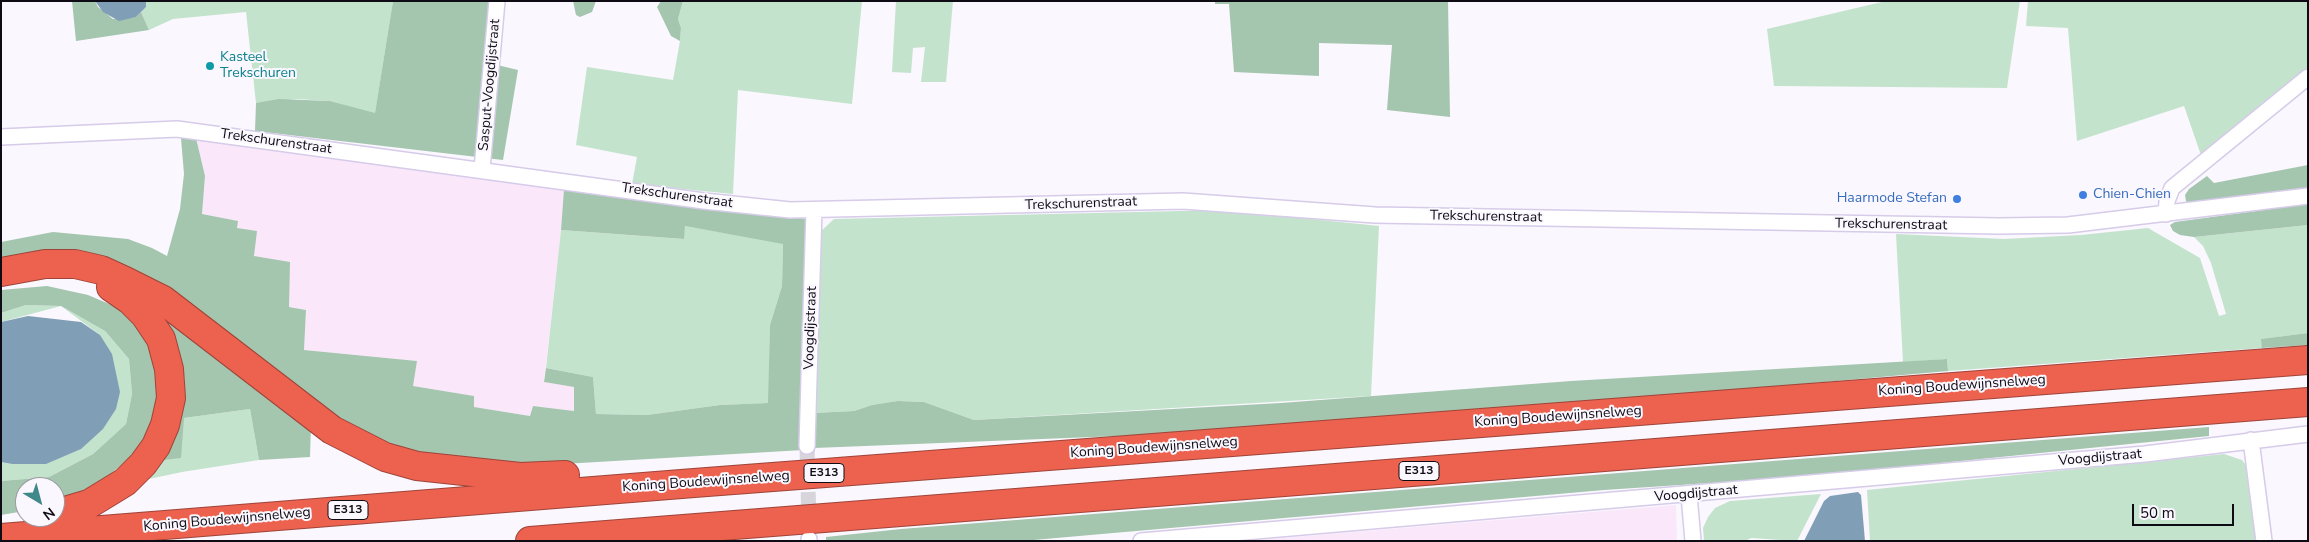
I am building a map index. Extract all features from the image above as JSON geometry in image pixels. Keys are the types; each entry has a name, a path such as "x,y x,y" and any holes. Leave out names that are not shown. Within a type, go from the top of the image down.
{"highway":[{"path":"8,271 45,264 75,264 101,270 125,281 163,300 324,425 355,443 385,457 417,466 520,477 616,474 694,483"},
{"path":"8,271 74,275 109,286 130,300 145,315 161,340 169,369 171,398 165,425 156,446 143,464 125,482 89,504 65,511"},
{"name":"Koning Boudewijnsnelweg","path":"1,538 694,483 2308,360"},
{"name":"E313","path":"530,541 2308,402"},
{"path":"1,526 15,523"}],"street":[{"name":"Sasput-Voogdijstraat","path":"482,170 497,1"},
{"path":"2166,214 2167,201 2172,188 2308,77"},
{"name":"Trekschurenstraat","path":"1,137 178,128 733,204 814,210 1183,201 1375,215 2068,226 2308,196"},
{"name":"Voogdijstraat","path":"807,446 814,210"},
{"name":"Voogdijstraat","path":"1141,541 1374,519 1689,494 2145,454 2308,434"},
{"path":"2251,440 2264,541"},
{"path":"1689,494 1693,541"}],"shaded area":[{"path":"196,138 564,189 544,382 575,387 574,411 533,406 530,416 474,407 474,396 412,386 417,361 304,350 306,310 289,307 237,228 237,221 202,214 205,176"},
{"path":"1676,505 1677,541 1247,541"}],"green space":[{"path":"72,1 95,1 98,7 113,19 136,17 141,12 149,30 76,41"},
{"path":"146,1 393,1 375,114 330,101 297,99 256,103 246,12 173,19 149,30 141,12 146,7"},
{"path":"393,1 495,1 489,63 518,70 503,160 255,131 256,103 279,99 330,101 375,113"},
{"path":"573,1 596,1 592,12 580,17 576,15"},
{"path":"661,1 683,1 678,19 681,28 680,41 671,36 657,7"},
{"path":"683,1 862,1 852,104 738,90 733,194 632,184 637,157 576,145 587,67 673,80 680,41 681,28 678,19"},
{"path":"896,1 953,1 946,82 921,82 925,47 913,48 911,73 892,72"},
{"path":"1215,1 1448,1 1450,117 1387,110 1392,45 1319,43 1319,76 1234,72 1229,4 1215,4"},
{"path":"1886,1 2020,1 2007,88 1774,86 1767,29"},
{"path":"2028,1 2308,1 2308,71 2202,158 2184,106 2077,141 2068,28 2026,26"},
{"path":"181,138 196,138 205,176 202,214 238,221 237,228 257,231 254,256 290,262 289,307 306,310 304,350 417,361 413,386 474,396 474,407 530,416 533,406 574,411 574,387 544,382 546,368 593,377 596,414 647,415 720,405 768,403 770,325 782,286 783,244 685,226 684,239 561,230 564,189 806,219 809,225 803,450 494,468 394,450 334,422 155,289 1,265 1,242 53,232 128,239 167,256 180,209 184,174"},
{"path":"2308,165 2308,189 2188,204 2186,201 2185,195 2189,189 2207,176 2214,183"},
{"path":"2308,204 2308,225 2194,237 2180,235 2173,231 2170,225 2175,222"},
{"path":"1224,210 1379,226 1371,396 974,420 924,402 899,401 872,405 854,411 814,413 820,232 834,219"},
{"path":"2308,225 2308,333 2262,339 2262,348 1948,371 1947,359 1903,362 1896,234 2004,239 2081,235 2148,228 2200,258 2219,316 2226,314 2211,263 2203,246 2194,237"},
{"path":"685,226 783,243 782,286 770,325 769,403 720,405 647,415 596,414 593,377 546,368 561,230 683,239"},
{"path":"47,286 88,295 121,309 144,334 156,359 159,393 154,419 142,443 129,458 97,486 65,500 65,477 49,477 93,454 126,424 132,394 129,359 105,331 61,306 26,305 1,313 1,290"},
{"path":"144,299 311,424 310,457 259,460 250,409 184,418 181,458 154,461 168,438"},
{"path":"26,305 61,306 1,322 1,313"},
{"path":"61,306 105,331 129,359 132,394 126,424 93,454 49,477 15,477 15,480 1,481 1,462 12,464 100,335"},
{"path":"2308,333 2308,345 2262,348 2261,339"},
{"path":"1947,359 1948,371 1701,393 1143,435 814,448 814,413 854,411 872,405 898,401 924,402 974,420 1281,403 1571,381"},
{"path":"250,409 259,460 182,472 135,482 184,418"},
{"path":"2209,427 2209,436 1921,465 1756,480 1604,490 1022,541 826,541 826,537 901,529"},
{"path":"2224,454 2242,460 2249,469 2259,533 2255,541 1870,541 1867,490"},
{"path":"15,480 15,513 1,515 1,481"},
{"path":"1821,494 1797,541 1751,538 1745,541 1704,541 1703,528 1708,517 1715,508 1730,501"}],"water":[{"path":"95,1 146,1 146,7 136,17 119,21 103,12"},
{"path":"28,316 81,322 100,335 112,354 120,392 116,409 103,429 81,449 46,464 12,464 1,462 1,322"},
{"path":"1858,492 1861,495 1865,541 1804,541 1824,501 1830,496"}],"tunnel":[{"path":"807,446 809,525"}],"place":[{"name":"Kasteel Trekschuren","path":"210,66"},
{"name":"Chien-Chien","path":"2083,195"},
{"name":"Haarmode Stefan","path":"1957,199"}]}
